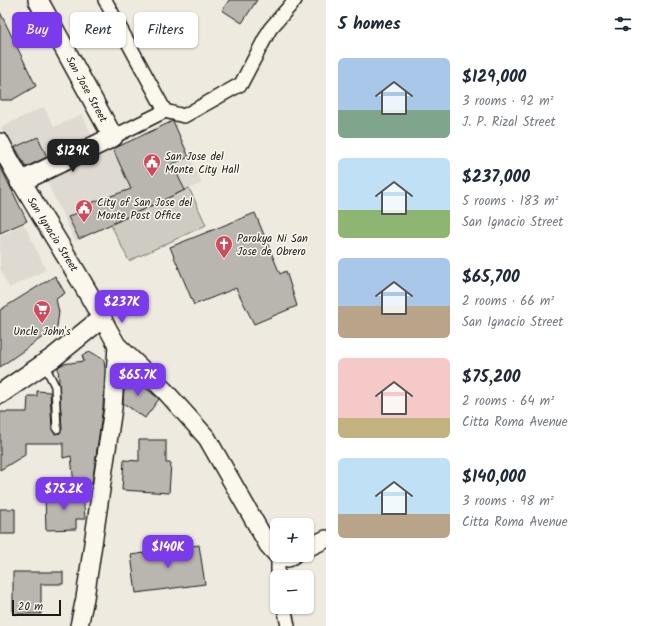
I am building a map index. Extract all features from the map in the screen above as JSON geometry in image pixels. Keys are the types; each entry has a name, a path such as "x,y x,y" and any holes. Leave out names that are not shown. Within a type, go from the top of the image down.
{"main road":[{"name":"San Jose Street","path":"38,0 113,137"},
{"path":"20,182 113,137"},
{"name":"San Ignacio Street","path":"0,143 20,182 71,262 102,318"},
{"path":"0,394 44,364 102,318"}],"street":[{"path":"105,0 165,111"},
{"path":"113,137 165,111 184,116 241,84 270,29 295,0"},
{"name":"San Ignacio Street","path":"102,318 117,344 165,391 207,438 270,547"},
{"path":"79,626 85,598 114,408 117,344"},
{"path":"314,545 325,540"},
{"path":"285,614 288,626"}],"lane":[{"path":"44,364 55,386 57,429"}],"shaded area":[{"path":"44,107 54,127 82,114 92,136 48,157 38,136 11,148 1,127"},
{"path":"173,121 202,183 75,241 46,180"},
{"path":"189,188 206,225 129,261 111,225"},
{"path":"24,224 46,270 9,288 0,269 0,236"}],"building":[{"path":"229,0 257,0 242,23 222,10"},
{"path":"0,12 12,37 12,48 18,48 36,86 12,100 0,100"},
{"path":"173,121 189,157 172,164 185,190 79,239 68,217 90,207 88,204 131,189 113,149"},
{"path":"38,137 47,157 26,167 15,147"},
{"path":"0,166 27,221 0,233"},
{"name":"Parokya Ni San Jose de Obrero","path":"255,213 280,274 286,271 297,306 254,324 236,288 194,305 170,247"},
{"path":"55,276 65,293 56,299 59,312 57,327 0,367 0,310"},
{"path":"91,352 104,360 105,370 103,407 92,484 74,485 71,456 63,458 63,443 25,443 25,455 0,470 0,412 27,412 28,396 37,396 37,391 50,392 52,430 55,434 60,433 62,429 58,367 63,364 84,361 82,355"},
{"path":"129,374 159,399 145,418 123,403 125,375"},
{"path":"139,440 166,440 166,463 171,463 169,493 122,490 124,460 139,461"},
{"path":"83,494 85,519 76,519 76,529 46,530 45,496"},
{"path":"0,509 15,509 15,534 0,534"},
{"path":"199,545 205,584 136,593 131,555"},
{"path":"13,572 63,572 63,584 41,584 41,614 13,614"}],"place":[{"name":"San Jose del Monte City Hall","path":"152,177"},
{"name":"City of San Jose del Monte Post Office","path":"84,223"},
{"name":"Parokya Ni San Jose de Obrero","path":"224,259"},
{"name":"Uncle John's","path":"42,324"}]}
